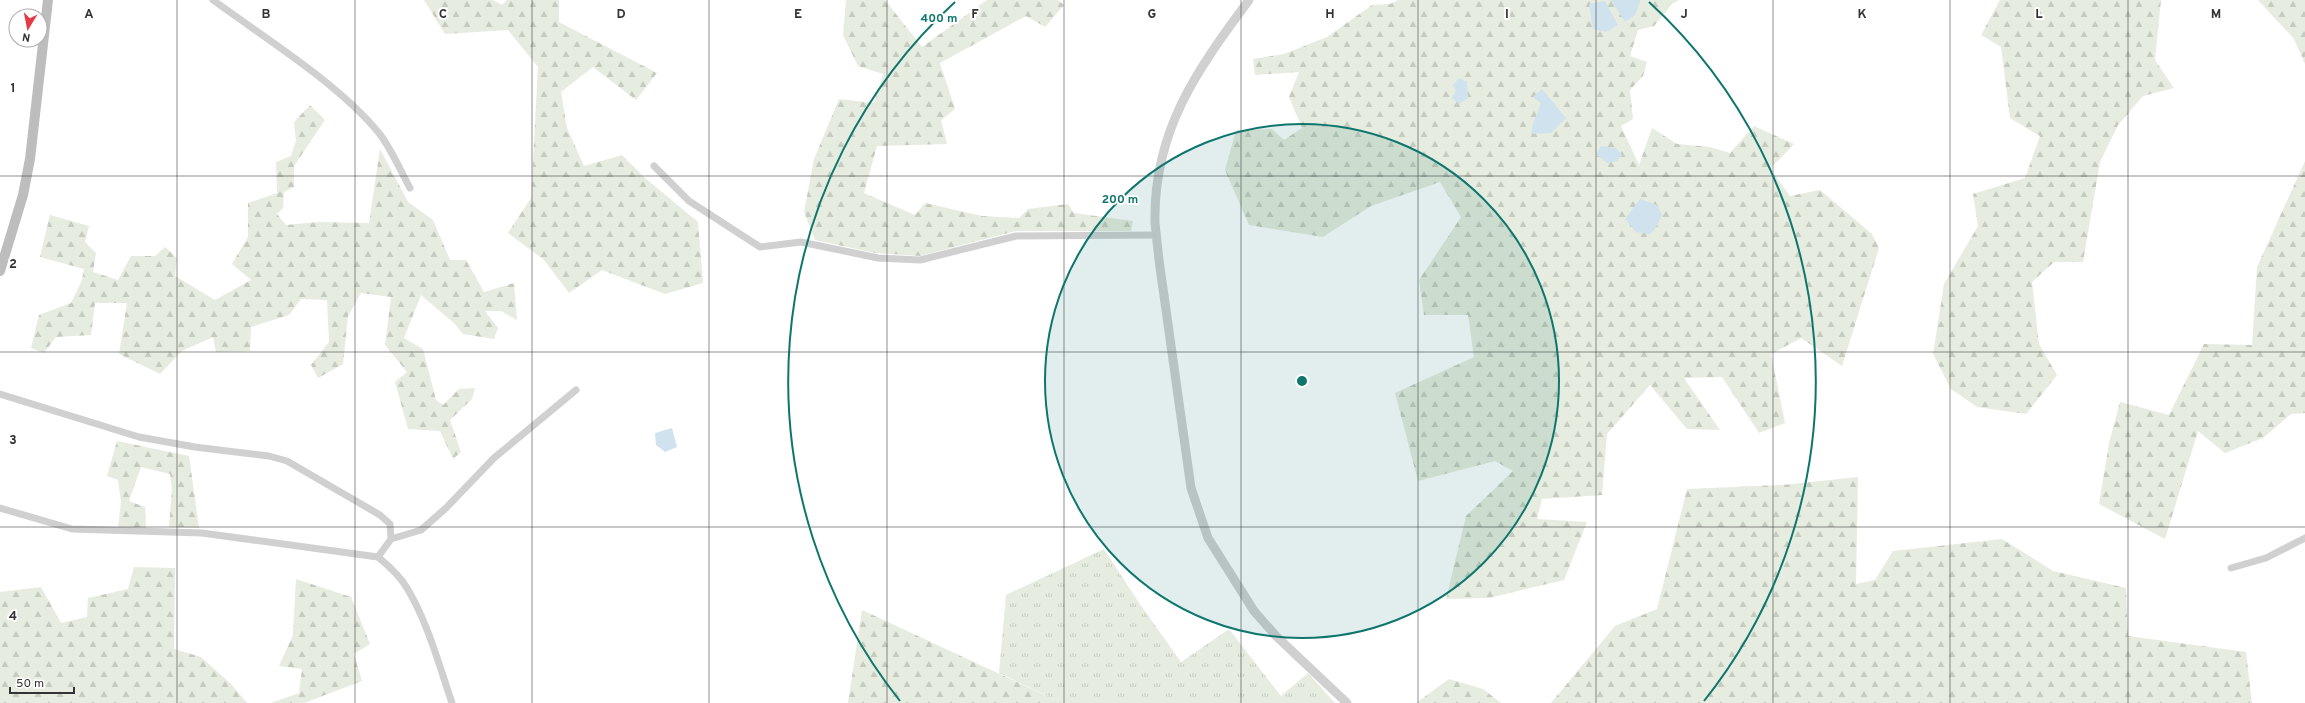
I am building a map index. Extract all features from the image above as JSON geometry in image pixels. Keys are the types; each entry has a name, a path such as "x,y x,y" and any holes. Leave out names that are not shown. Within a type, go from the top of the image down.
{"main road":[{"path":"0,271 23,196 30,159 48,0"}],"street":[{"path":"213,0 343,97 378,132 389,147 410,188"},
{"path":"1249,0 1203,63 1182,99 1170,127 1155,199 1156,235 1190,488 1208,538 1254,611 1276,636 1347,703"},
{"path":"654,166 689,201 760,247 801,242 878,258 920,260 1016,236 1156,235"},
{"path":"378,557 391,539 421,530 446,508 494,458 576,390"},
{"path":"0,394 139,437 195,447 269,456 287,461 380,515 390,524 391,539"},
{"path":"0,508 72,529 202,533 378,557 392,569 407,588 424,623 452,703"},
{"path":"2232,568 2266,558 2305,538"}],"green space":[{"path":"424,0 493,0 502,5 507,0 559,0 559,22 657,73 636,100 593,67 561,92 567,128 584,166 622,155 645,178 698,222 703,283 665,294 602,270 569,293 544,260 508,233 531,198 538,67 508,30 445,34"},
{"path":"846,0 885,0 922,47 987,0 1058,0 1064,5 1045,27 1026,16 940,63 955,109 941,120 947,144 877,146 864,193 915,215 925,203 982,216 1019,218 1028,209 1068,204 1074,213 1133,221 1131,231 1016,231 920,256 875,253 815,240 804,212 814,159 839,99 874,103 883,74 858,66 843,35"},
{"path":"1398,0 1679,0 1672,4 1654,26 1638,30 1630,56 1647,62 1643,76 1630,90 1633,119 1621,126 1639,165 1652,128 1677,144 1710,147 1730,153 1754,126 1794,144 1770,169 1790,196 1820,190 1872,234 1879,248 1842,366 1801,338 1771,354 1785,423 1759,433 1722,377 1684,378 1720,430 1687,429 1650,385 1607,434 1602,495 1542,499 1537,519 1587,522 1564,580 1489,598 1446,599 1466,516 1513,471 1495,461 1418,481 1395,393 1474,357 1468,315 1424,315 1419,280 1461,217 1440,182 1371,206 1323,237 1249,225 1225,170 1236,130 1272,129 1284,140 1302,128 1289,97 1299,72 1255,75 1253,59 1284,54 1327,37 1372,5 1390,4"},
{"path":"2000,0 2161,0 2155,60 2174,88 2143,96 2118,125 2100,162 2083,262 2054,262 2032,282 2039,344 2057,375 2026,414 1977,407 1951,389 1933,354 1944,284 1978,226 1973,194 2025,178 2040,136 2010,118 2001,47 1981,35"},
{"path":"2258,0 2305,0 2305,64 2294,39"},
{"path":"310,105 325,120 294,166 294,187 284,192 283,208 277,214 286,225 318,222 369,223 380,149 408,202 433,220 450,260 466,260 484,292 514,283 517,320 501,311 485,311 498,328 494,339 463,334 454,323 421,295 404,338 423,349 436,400 443,405 459,389 475,388 472,399 450,420 461,452 453,459 440,431 408,429 395,382 407,372 385,345 391,297 361,293 348,316 343,364 318,378 311,365 329,342 327,300 301,299 289,315 251,327 250,351 216,352 213,337 182,351 160,374 119,354 127,303 95,303 91,335 56,337 44,353 31,348 39,315 71,303 82,280 84,269 40,257 50,215 89,226 85,242 96,253 93,272 118,280 131,256 155,256 165,247 177,258 175,276 215,300 251,280 232,264 248,237 248,203 277,193 276,162 291,156 296,141 294,122"},
{"path":"2305,161 2305,413 2291,414 2263,438 2225,453 2198,431 2165,539 2099,504 2109,443 2120,402 2169,415 2204,344 2252,345 2257,267"},
{"path":"117,441 189,456 199,528 169,527 172,489 170,474 141,467 129,501 145,507 146,528 118,528 121,502 118,480 107,476"},
{"path":"1858,477 1856,584 1875,580 1893,551 2002,539 2053,571 2126,588 2128,636 2246,652 2252,703 1551,703 1615,626 1657,609 1687,489 1782,485"},
{"path":"1104,549 1139,603 1181,662 1229,629 1281,696 1308,673 1335,703 1062,703 999,673 1006,595"},
{"path":"134,567 175,568 174,649 201,657 231,684 247,703 0,703 0,592 41,587 61,623 87,617 88,598 128,589"},
{"path":"296,579 351,597 370,644 354,654 362,681 304,703 271,703 299,693 302,669 279,666 293,635"},
{"path":"862,610 1062,703 848,703"},
{"path":"1449,679 1483,689 1501,703 1416,703"}],"water":[{"path":"1611,0 1640,0 1640,2 1635,15 1625,22"},
{"path":"1605,1 1618,25 1606,32 1593,29 1589,4"},
{"path":"1459,78 1467,82 1468,98 1459,104 1452,98 1456,91 1453,85"},
{"path":"1542,89 1566,118 1551,133 1531,134 1541,103 1533,97"},
{"path":"1601,146 1616,148 1622,155 1617,161 1607,163 1596,154"},
{"path":"1640,199 1657,205 1662,215 1655,229 1650,234 1636,232 1625,219"},
{"path":"672,428 677,447 665,452 656,445 655,433"}]}
